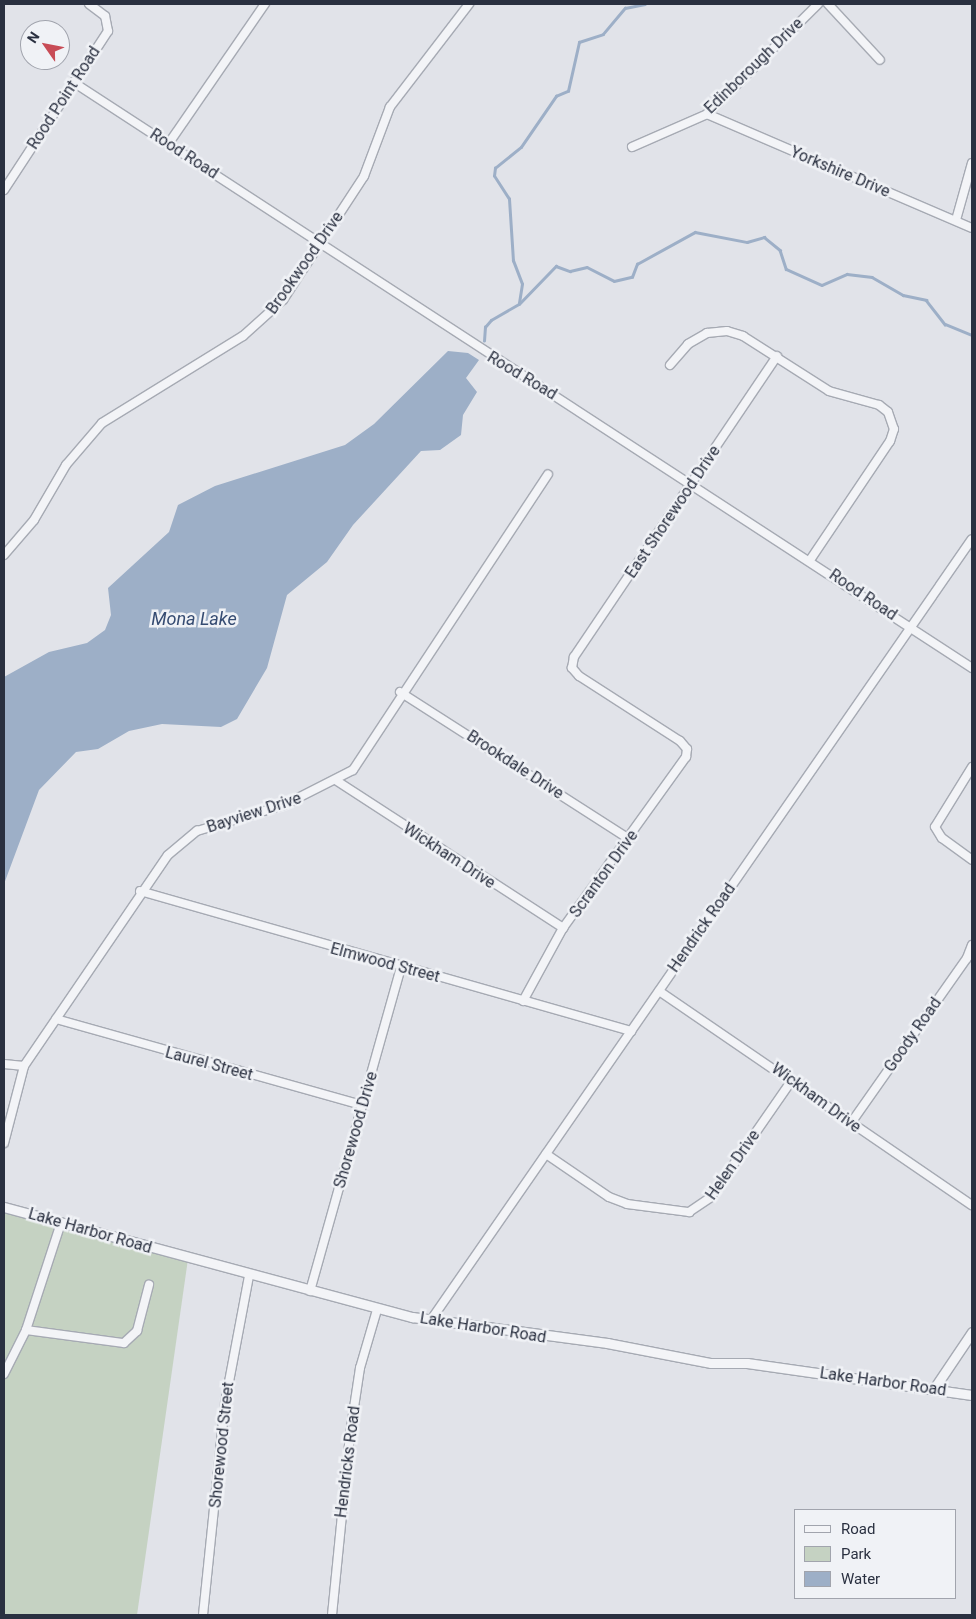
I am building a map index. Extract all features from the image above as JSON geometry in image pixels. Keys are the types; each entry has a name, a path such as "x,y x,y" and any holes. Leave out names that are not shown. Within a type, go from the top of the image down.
{"street":[{"path":"169,144 265,4"},
{"name":"Brookwood Drive","path":"4,556 34,520 66,465 102,423 263,322 321,245 364,176 390,107 470,4"},
{"name":"Edinborough Drive","path":"632,147 708,114 818,4"},
{"path":"828,4 880,60"},
{"name":"Rood Point Road","path":"4,190 108,31 105,16 92,5"},
{"name":"Rood Road","path":"73,82 321,245 693,482 972,668"},
{"name":"Yorkshire Drive","path":"708,114 972,228"},
{"path":"956,220 972,163"},
{"path":"670,365 688,344 707,333 728,331 777,356 829,392 879,405 893,420 890,442 810,560"},
{"name":"East Shorewood Drive","path":"686,748 572,668 574,658 777,356"},
{"name":"Bayview Drive","path":"4,1143 24,1066 140,891 168,855 197,831 284,805 336,781 366,752 400,692 548,474"},
{"name":"Hendrick Road","path":"433,1317 972,539"},
{"name":"Brookdale Drive","path":"400,692 629,839"},
{"name":"Scranton Drive","path":"523,1001 563,928 629,839 686,757 686,748"},
{"path":"972,768 936,827 942,838 972,860"},
{"name":"Wickham Drive","path":"336,781 563,928"},
{"name":"Elmwood Street","path":"140,891 401,968 631,1031"},
{"name":"Goody Road","path":"851,1123 967,958 972,944"},
{"name":"Shorewood Drive","path":"310,1291 401,968"},
{"name":"Wickham Drive","path":"659,991 792,1080 851,1123 972,1205"},
{"name":"Laurel Street","path":"56,1019 362,1104"},
{"path":"4,1064 24,1066"},
{"name":"Helen Drive","path":"546,1154 609,1197 689,1212 711,1197 792,1080"},
{"name":"Lake Harbor Road","path":"4,1207 377,1310 433,1317 711,1363 747,1363 972,1395"},
{"path":"4,1374 26,1330 61,1222"},
{"name":"Shorewood Street","path":"203,1615 225,1403 249,1276"},
{"path":"26,1330 124,1343 137,1331 149,1285"},
{"name":"Hendricks Road","path":"332,1615 350,1434 360,1368 377,1310"},
{"path":"932,1390 972,1332"}],"green space":[{"path":"4,1207 188,1259 137,1615 4,1615"}],"water":[{"name":"Mona Lake","path":"448,351 468,353 479,360 466,378 477,392 463,415 461,435 440,450 421,451 353,525 327,562 287,595 267,668 237,719 221,727 162,724 129,731 98,749 76,752 39,790 4,884 4,677 49,652 87,643 105,630 111,615 108,588 169,532 178,505 215,486 345,445 374,424"}],"waterway":[{"path":"519,303 522,284 513,261 509,199 494,176 495,168 521,147 556,96 568,91 579,42 603,34 625,8 645,4"},
{"path":"484,341 485,327 491,320 519,304 556,266 570,271 587,267 614,281 632,277 637,264 695,232 747,242 764,237 780,250 786,269 822,285 847,274 872,277 903,295 926,300 945,324 972,335"}]}
